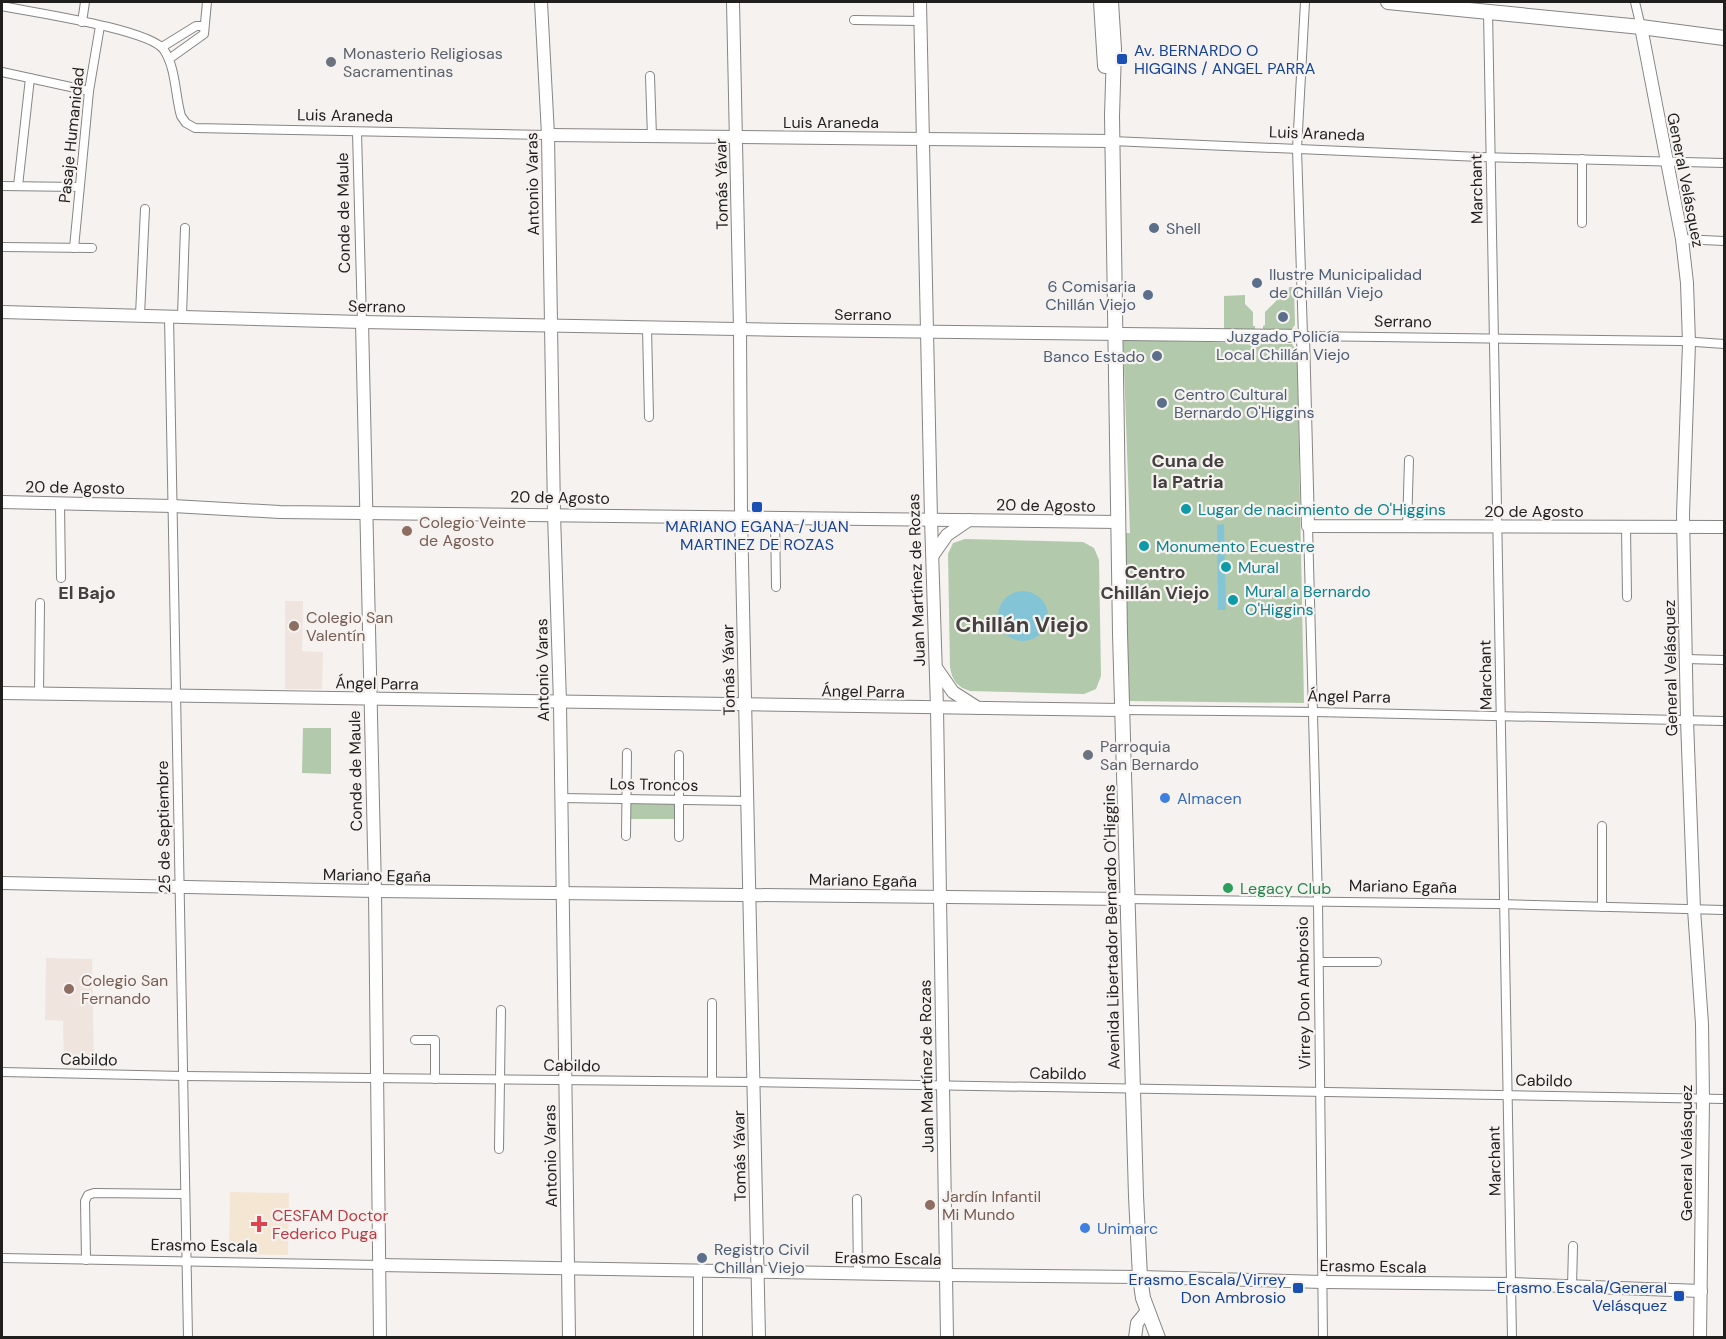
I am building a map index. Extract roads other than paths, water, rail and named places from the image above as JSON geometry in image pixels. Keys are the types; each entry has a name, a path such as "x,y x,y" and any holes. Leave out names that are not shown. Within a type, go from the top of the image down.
{"main road":[{"name":"Avenida Libertador Bernardo O'Higgins","path":"1101,2 1106,82 1112,116"},
{"name":"Avenida Libertador Bernardo O'Higgins","path":"1111,2 1114,50 1112,141 1122,710 1132,1089 1140,1276 1147,1311 1158,1338"},
{"path":"1388,2 1641,27 1725,38"}],"street":[{"path":"81,22 85,2"},
{"path":"169,59 204,34 207,2"},
{"name":"Antonio Varas","path":"541,2 548,135 554,514 560,702 569,1338"},
{"name":"Tomás Yávar","path":"734,2 741,516 759,1338"},
{"name":"Juan Martínez de Rozas","path":"920,2 937,708 946,1338"},
{"name":"Virrey Don Ambrosio","path":"1305,2 1297,149 1314,712 1323,1338"},
{"name":"General Velásquez","path":"1635,2 1682,239 1687,283 1689,343 1683,527 1694,909 1702,1024 1700,1338"},
{"path":"2,6 140,36 162,47 196,26 204,26"},
{"name":"Marchant","path":"1488,11 1512,1338"},
{"path":"854,20 920,21"},
{"name":"Pasaje Humanidad","path":"74,248 89,91 100,26"},
{"name":"Luis Araneda","path":"162,47 169,59 180,116 190,126 200,129 652,137 1112,141 1490,157 1725,163"},
{"path":"2,72 89,91"},
{"path":"650,76 652,137"},
{"path":"18,186 30,78"},
{"name":"Conde de Maule","path":"357,132 375,891 380,1338"},
{"path":"1582,159 1582,223"},
{"path":"2,186 79,187"},
{"path":"140,315 145,208"},
{"path":"182,316 185,228"},
{"path":"1682,239 1725,241"},
{"path":"2,246 92,248"},
{"name":"Serrano","path":"2,312 647,328 1494,338 1725,345"},
{"name":"25 de Septiembre","path":"169,316 188,1338"},
{"path":"647,328 649,417"},
{"path":"1407,527 1409,460"},
{"name":"20 de Agosto","path":"2,502 173,506 280,512 1119,522"},
{"path":"60,504 61,578"},
{"path":"775,517 776,586"},
{"path":"932,557 947,535 970,520"},
{"name":"20 de Agosto","path":"1308,526 1725,527"},
{"path":"1626,527 1627,597"},
{"path":"39,694 40,603"},
{"path":"1686,659 1725,660"},
{"path":"935,666 953,692 979,709"},
{"name":"Ángel Parra","path":"2,693 979,709 1314,712 1725,721"},
{"path":"626,836 627,753"},
{"path":"679,755 679,837"},
{"name":"Los Troncos","path":"561,798 747,801"},
{"path":"1602,826 1602,907"},
{"name":"Mariano Egaña","path":"2,883 375,891 1504,904 1725,910"},
{"path":"1319,962 1377,963"},
{"path":"712,1003 712,1081"},
{"path":"499,1149 501,1010"},
{"path":"415,1040 435,1040 435,1078"},
{"name":"Cabildo","path":"2,1072 712,1081 1725,1099"},
{"path":"86,1260 85,1201 88,1195 94,1193 185,1194"},
{"path":"857,1198 858,1274"},
{"path":"1572,1287 1573,1246"},
{"name":"Erasmo Escala","path":"2,1258 858,1274 1140,1276 1323,1282 1511,1284 1701,1291"},
{"path":"698,1271 698,1335"},
{"path":"1135,1338 1137,1323 1147,1311"}],"water":[{"path":"1224,524 1226,610 1218,610 1217,525"},
{"path":"1023,591 1041,598 1048,616 1041,634 1023,641 1005,634 998,616 1005,598"}],"place":[{"name":"Av. BERNARDO O HIGGINS / ANGEL PARRA","path":"1122,59"},
{"name":"Monasterio Religiosas Sacramentinas","path":"331,62"},
{"name":"Shell","path":"1154,228"},
{"name":"Ilustre Municipalidad de Chillán Viejo","path":"1257,283"},
{"name":"6 Comisaria Chillán Viejo","path":"1148,295"},
{"name":"Juzgado Policía Local Chillán Viejo","path":"1283,317"},
{"name":"Banco Estado","path":"1157,356"},
{"name":"Centro Cultural Bernardo O'Higgins","path":"1162,403"},
{"name":"MARIANO EGANA / JUAN MARTINEZ DE ROZAS","path":"757,507"},
{"name":"Lugar de nacimiento de O'Higgins","path":"1186,509"},
{"name":"Colegio Veinte de Agosto","path":"407,531"},
{"name":"Monumento Ecuestre","path":"1144,546"},
{"name":"Mural","path":"1226,567"},
{"name":"Mural a Bernardo O'Higgins","path":"1233,600"},
{"name":"Colegio San Valentín","path":"294,626"},
{"name":"Parroquia San Bernardo","path":"1088,755"},
{"name":"Almacen","path":"1165,798"},
{"name":"Legacy Club","path":"1228,888"},
{"name":"Colegio San Fernando","path":"69,989"},
{"name":"Jardín Infantil Mi Mundo","path":"930,1205"},
{"name":"CESFAM Doctor Federico Puga","path":"259,1224"},
{"name":"Unimarc","path":"1085,1228"},
{"name":"Registro Civil Chillan Viejo","path":"702,1258"},
{"name":"Erasmo Escala/Virrey Don Ambrosio","path":"1298,1288"},
{"name":"Erasmo Escala/General Velásquez","path":"1679,1296"}],"district":[{"name":"Cuna de la Patria","path":"1188,471"},
{"name":"Centro Chillán Viejo","path":"1155,582"},
{"name":"El Bajo","path":"87,593"},
{"name":"Chillán Viejo","path":"1022,624"}]}
